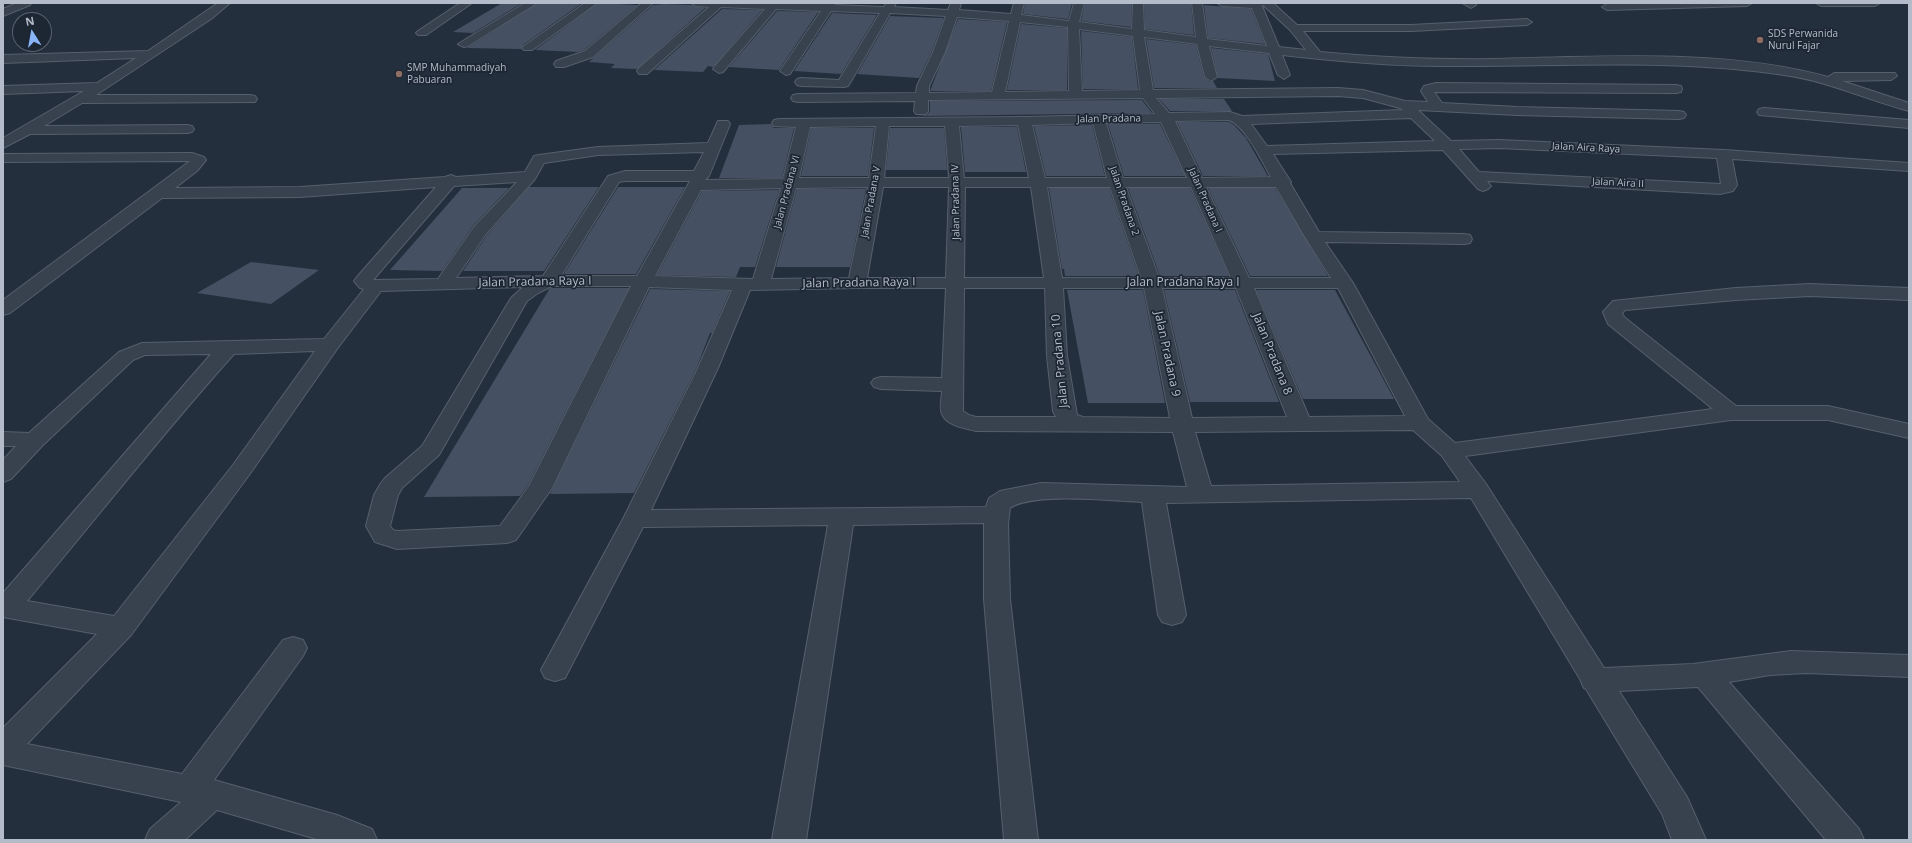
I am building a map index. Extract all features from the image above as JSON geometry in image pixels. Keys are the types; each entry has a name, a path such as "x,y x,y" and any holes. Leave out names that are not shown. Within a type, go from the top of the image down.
{"street":[{"path":"3,4 26,3"},
{"path":"3,13 26,3"},
{"path":"3,144 100,87 225,3"},
{"path":"422,34 467,3"},
{"path":"464,44 532,3"},
{"path":"528,48 592,3"},
{"path":"560,64 589,54 648,3"},
{"path":"696,3 954,8 1014,18 1138,34 1316,55 1406,62 1625,60 1691,63 1784,71 1813,77 1909,107"},
{"path":"997,97 1014,18 1019,3"},
{"path":"1076,95 1074,25 1079,3"},
{"path":"1138,3 1138,34 1147,95"},
{"path":"1197,3 1202,41 1211,77"},
{"path":"1222,3 1261,4 1294,28 1316,55"},
{"path":"1607,7 1747,3"},
{"path":"1822,3 1875,3"},
{"path":"643,71 719,4"},
{"path":"719,69 775,4"},
{"path":"1261,4 1273,50 1284,75"},
{"path":"786,70 829,5"},
{"path":"844,84 889,7"},
{"path":"920,122 923,91 939,52 954,8"},
{"path":"1294,28 1411,28 1527,22"},
{"path":"3,59 151,54"},
{"path":"1813,77 1891,76"},
{"path":"801,82 860,84"},
{"path":"884,85 923,91 997,97 1338,92 1363,94 1409,110 1447,145"},
{"path":"3,90 100,87"},
{"path":"1438,107 1427,91 1429,89 1436,87 1676,89"},
{"path":"798,98 923,91"},
{"name":"Jalan Pradana I","path":"1147,95 1165,118 1197,183 1243,284"},
{"path":"78,99 250,99"},
{"path":"1409,110 1438,107 1679,115"},
{"name":"Jalan Pradana","path":"804,122 1024,121 1098,118 1230,116 1242,120 1409,110"},
{"path":"1764,112 1909,124"},
{"name":"Jalan Pradana 2","path":"1098,118 1117,183 1152,283"},
{"path":"1242,120 1263,150 1283,182 1313,237 1344,283 1419,423 1450,451 1478,490 1594,680 1675,807 1689,840"},
{"name":"Jalan Pradana 10","path":"1024,121 1038,182 1054,284 1057,356 1064,411 1068,419 1078,424"},
{"path":"779,123 804,122"},
{"name":"Jalan Pradana VI","path":"555,670 635,519 708,368 752,285 790,183 804,122"},
{"name":"Jalan Pradana V","path":"857,282 876,184 883,122"},
{"name":"Jalan Pradana IV","path":"952,122 957,183 952,413 961,420 976,424 1078,424"},
{"path":"723,124 699,180 643,281 540,488 507,534 397,540 384,536 378,526 386,495 394,483 431,450 520,298 532,289 549,281 613,180 625,176 699,180 790,183 876,184 1038,182 1283,182"},
{"path":"29,130 187,129"},
{"name":"Jalan Aira Raya","path":"1263,150 1499,144 1724,154 1909,167"},
{"name":"Jalan Aira II","path":"1447,145 1479,181 1720,189 1727,188 1729,185 1724,154"},
{"path":"443,284 480,231 530,176 536,161 547,157 598,151 714,147"},
{"path":"3,158 178,156 192,157 199,160 192,168 3,309"},
{"path":"159,193 300,192 451,180 530,176"},
{"path":"3,748 121,628 241,470 330,345 360,308 375,286 366,284 362,280 451,180"},
{"path":"1313,237 1464,239"},
{"name":"Jalan Pradana Raya I","path":"375,286 549,281 643,281 752,285 857,282 1054,284 1344,283"},
{"name":"Jalan Pradana 9","path":"1152,283 1182,425 1201,495"},
{"name":"Jalan Pradana 8","path":"1243,284 1301,424"},
{"path":"1731,413 1615,320 1612,312 1620,305 1736,294 1810,290 1909,294"},
{"path":"3,474 35,440 126,356 134,351 142,348 228,348 330,345"},
{"path":"4,607 93,507 182,399 228,348"},
{"path":"881,383 953,385"},
{"path":"1450,451 1731,413 1828,413 1909,431"},
{"path":"1078,424 1182,425 1419,423"},
{"path":"3,438 35,440"},
{"path":"1021,840 997,599 998,504 1009,497 1042,491 1153,495 1201,495 1478,490"},
{"path":"1153,495 1157,528 1172,615"},
{"path":"635,519 997,515"},
{"path":"789,840 842,517"},
{"path":"4,607 121,628"},
{"path":"162,840 200,792 293,648"},
{"path":"1594,680 1705,675 1756,665 1790,662 1837,662 1884,666 1909,666"},
{"path":"1705,675 1847,840"},
{"path":"3,752 200,792 336,830 360,840"}],"building":[{"path":"502,3 522,3 473,33 453,32"},
{"path":"538,3 582,3 523,45 521,49 467,48"},
{"path":"598,3 638,5 584,50 578,52 535,50"},
{"path":"1025,3 1072,3 1068,19 1023,14"},
{"path":"1085,3 1132,3 1131,27 1081,21"},
{"path":"1144,3 1191,3 1194,35 1145,29"},
{"path":"653,5 692,5 705,8 637,69 611,68 615,64 589,62"},
{"path":"1204,5 1251,9 1265,44 1208,38"},
{"path":"722,9 762,10 713,67 708,66 703,72 654,70"},
{"path":"777,11 818,12 779,70 729,67"},
{"path":"832,13 877,15 841,74 794,71"},
{"path":"890,16 944,18 932,51 919,78 857,74"},
{"path":"958,19 1007,22 991,91 930,91"},
{"path":"1021,24 1067,28 1067,90 1007,90"},
{"path":"1081,31 1132,37 1138,89 1083,89"},
{"path":"1146,39 1196,45 1204,77 1210,82 1213,81 1217,88 1154,88"},
{"path":"1211,48 1268,54 1275,81 1218,78"},
{"path":"1159,99 1224,99 1232,111 1170,111"},
{"path":"1142,100 1152,113 917,116 927,115 930,111 930,101"},
{"path":"1177,122 1229,122 1234,125 1246,138 1268,176 1203,176"},
{"path":"771,124 774,128 794,128 782,178 719,178 739,125"},
{"path":"1108,124 1160,124 1185,176 1124,176"},
{"path":"1092,125 1105,176 1046,176 1034,126"},
{"path":"961,127 1017,127 1026,172 965,172"},
{"path":"811,128 874,128 868,176 801,176"},
{"path":"890,128 944,128 947,170 886,170"},
{"path":"529,187 599,187 544,271 463,271 487,235"},
{"path":"618,187 685,187 636,274 564,274"},
{"path":"462,188 509,188 473,226 442,271 390,270"},
{"path":"1049,188 1109,188 1139,276 1065,276 1064,269 1062,269"},
{"path":"1128,188 1190,188 1229,276 1160,276"},
{"path":"1208,188 1275,188 1328,276 1250,276"},
{"path":"797,189 866,189 850,267 776,267"},
{"path":"779,190 755,267 740,267 736,277 657,275 702,191"},
{"path":"251,262 319,270 271,304 197,293"},
{"path":"550,288 629,288 528,485 520,496 424,497"},
{"path":"650,289 730,291 712,333 710,333 697,367 634,493 550,494"},
{"path":"1067,290 1143,290 1165,403 1088,403"},
{"path":"1164,290 1235,290 1279,402 1190,402"},
{"path":"1256,290 1335,290 1394,399 1303,399"}],"place":[{"name":"SDS Perwanida Nurul Fajar","path":"1760,40"},
{"name":"SMP Muhammadiyah Pabuaran","path":"399,74"}]}
